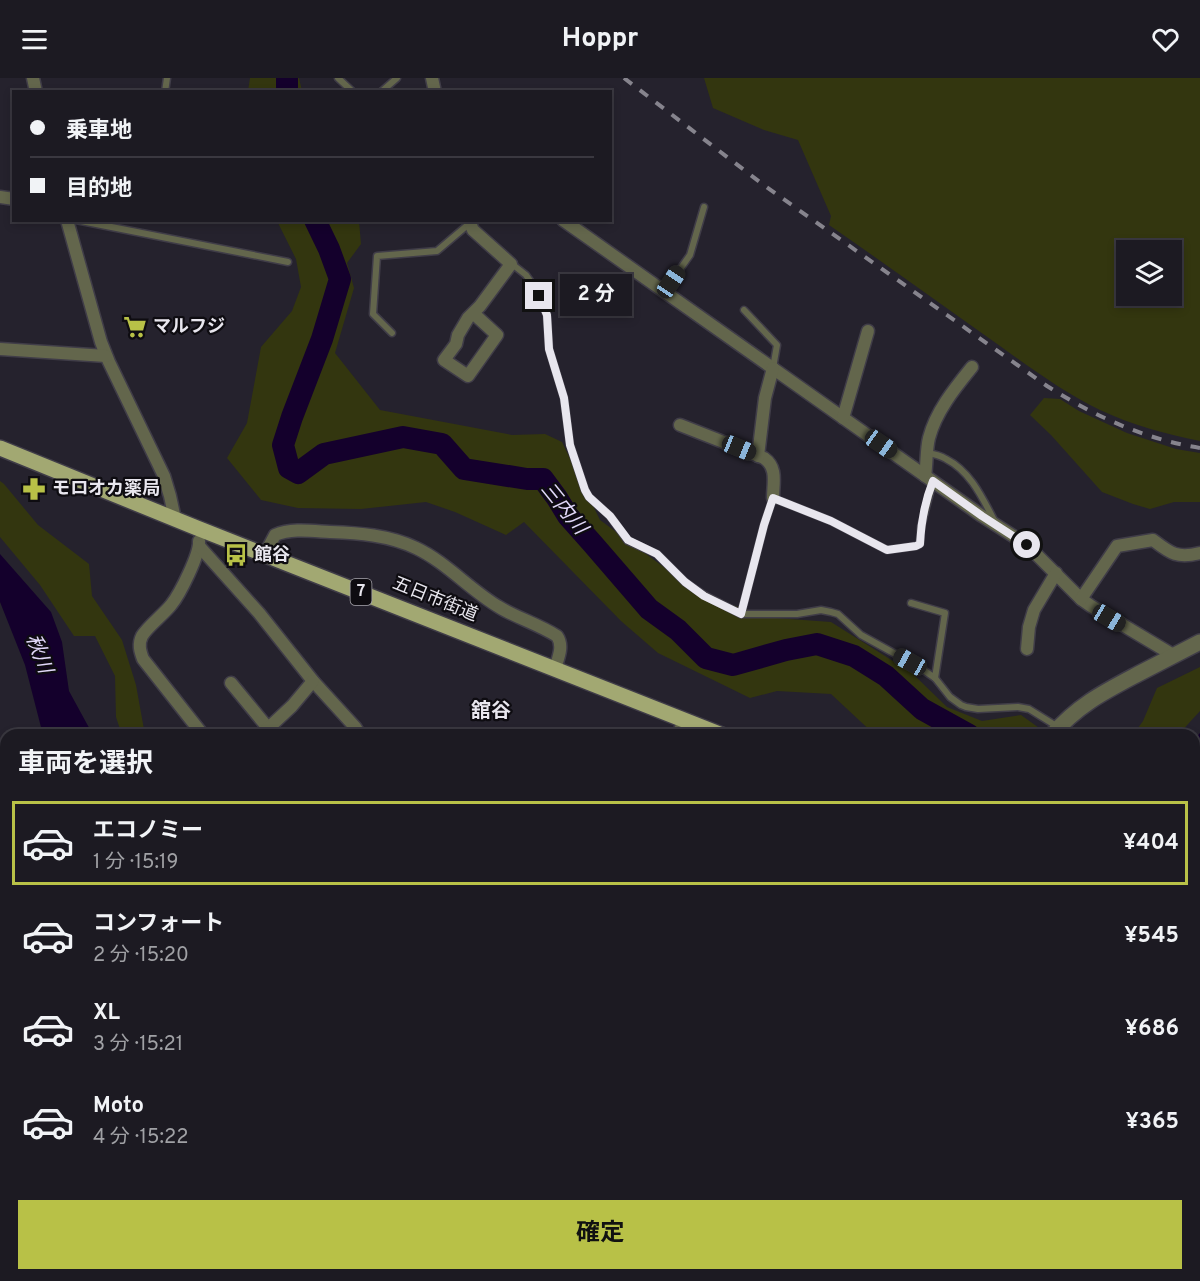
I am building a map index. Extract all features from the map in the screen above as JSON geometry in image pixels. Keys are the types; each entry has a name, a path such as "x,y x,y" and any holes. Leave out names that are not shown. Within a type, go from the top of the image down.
{"main road":[{"name":"五日市街道","path":"0,448 707,729"}],"street":[{"path":"68,222 106,356 164,476 175,519"},
{"path":"470,222 473,230 512,264 468,318 458,335 456,344 444,360 468,376 497,335 473,313"},
{"path":"566,222 1027,545 1081,599 1173,655"},
{"path":"843,418 868,331"},
{"path":"0,349 106,356"},
{"path":"929,478 929,438 941,410 972,367"},
{"path":"758,456 765,398 773,368"},
{"path":"681,425 758,456 771,464 773,498"},
{"path":"197,528 199,546 188,576 174,602 143,635 140,645 143,659 198,729"},
{"path":"265,554 275,535 289,531 358,534 391,539 416,548 498,606 557,636 560,646 555,669"},
{"path":"1081,599 1117,546 1153,540 1171,553 1188,556 1200,553"},
{"path":"199,546 259,613 313,681 356,729"},
{"path":"1027,649 1029,627 1034,610 1056,573"},
{"path":"1057,729 1089,701 1200,642"},
{"path":"268,729 313,681"},
{"path":"231,683 263,729"}],"lane":[{"path":"338,78 351,90"},
{"path":"383,90 397,78"},
{"path":"668,295 671,282 690,255 704,207"},
{"path":"86,222 288,262"},
{"path":"392,333 373,314 377,256 437,251 470,222"},
{"path":"512,264 526,275 533,285 547,315 549,349 564,398 570,445 580,479 589,497 610,516 628,540 657,554 685,582 704,596 741,614 797,614 821,610 838,614 861,635 935,678 956,702 966,707 1029,709 1053,729"},
{"path":"744,310 777,345 773,368"},
{"path":"928,453 946,459 964,473 978,490 997,526"},
{"path":"741,614 773,498 831,521 887,550 897,549 920,544 929,478"},
{"path":"911,603 945,613 935,678"},
{"path":"677,729 681,719"}],"green space":[{"path":"250,78 299,78 302,90 248,90"},
{"path":"704,78 1200,78 1200,441 1124,420 1074,396 1036,372 829,225 831,216 798,140 764,130 713,108"},
{"path":"278,222 359,222 361,244 347,263 354,288 335,353 380,410 512,435 545,434 562,442 600,520 703,596 776,618 831,622 912,673 947,707 982,721 1021,715 1041,729 869,729 831,694 777,691 750,698 658,653 621,621 524,522 506,535 455,512 426,502 361,509 298,508 261,500 227,458 247,423 261,347 292,311 301,287 296,259"},
{"path":"1044,398 1060,399 1079,411 1127,433 1176,449 1200,453 1200,502 1174,502 1150,509 1102,492 1030,415"},
{"path":"0,481 38,525 89,564 92,596 122,640 136,685 144,729 120,729 116,717 115,676 95,636 74,636 40,585 0,537"},
{"path":"1200,667 1200,711 1184,729 1137,729 1157,688"}],"water":[{"name":"秋川","path":"0,554 51,612 62,642 69,691 90,729 41,729 25,665 0,602"}],"waterway":[{"name":"三内川","path":"287,78 287,90"},
{"name":"三内川","path":"316,222 340,279 322,339 283,445 289,468 298,473 324,454 403,437 442,444 464,469 527,479 543,479 568,516 649,609 678,630 706,658 733,665 817,644 854,656 886,676 922,709 958,729"}],"railway":[{"path":"624,78 765,186 1047,386 1120,425 1159,439 1200,448"}],"place":[{"name":"マルフジ","path":"135,327"},
{"name":"モロオカ薬局","path":"34,489"},
{"name":"館谷","path":"236,555"}],"district":[{"name":"舘谷","path":"491,712"}],"route":[{"path":"539,296 547,315 549,349 564,398 570,445 585,490 589,497 610,516 628,540 657,554 685,582 704,596 741,614 773,498 831,521 887,550 897,549 920,544 921,527 933,481 1027,545"}]}
